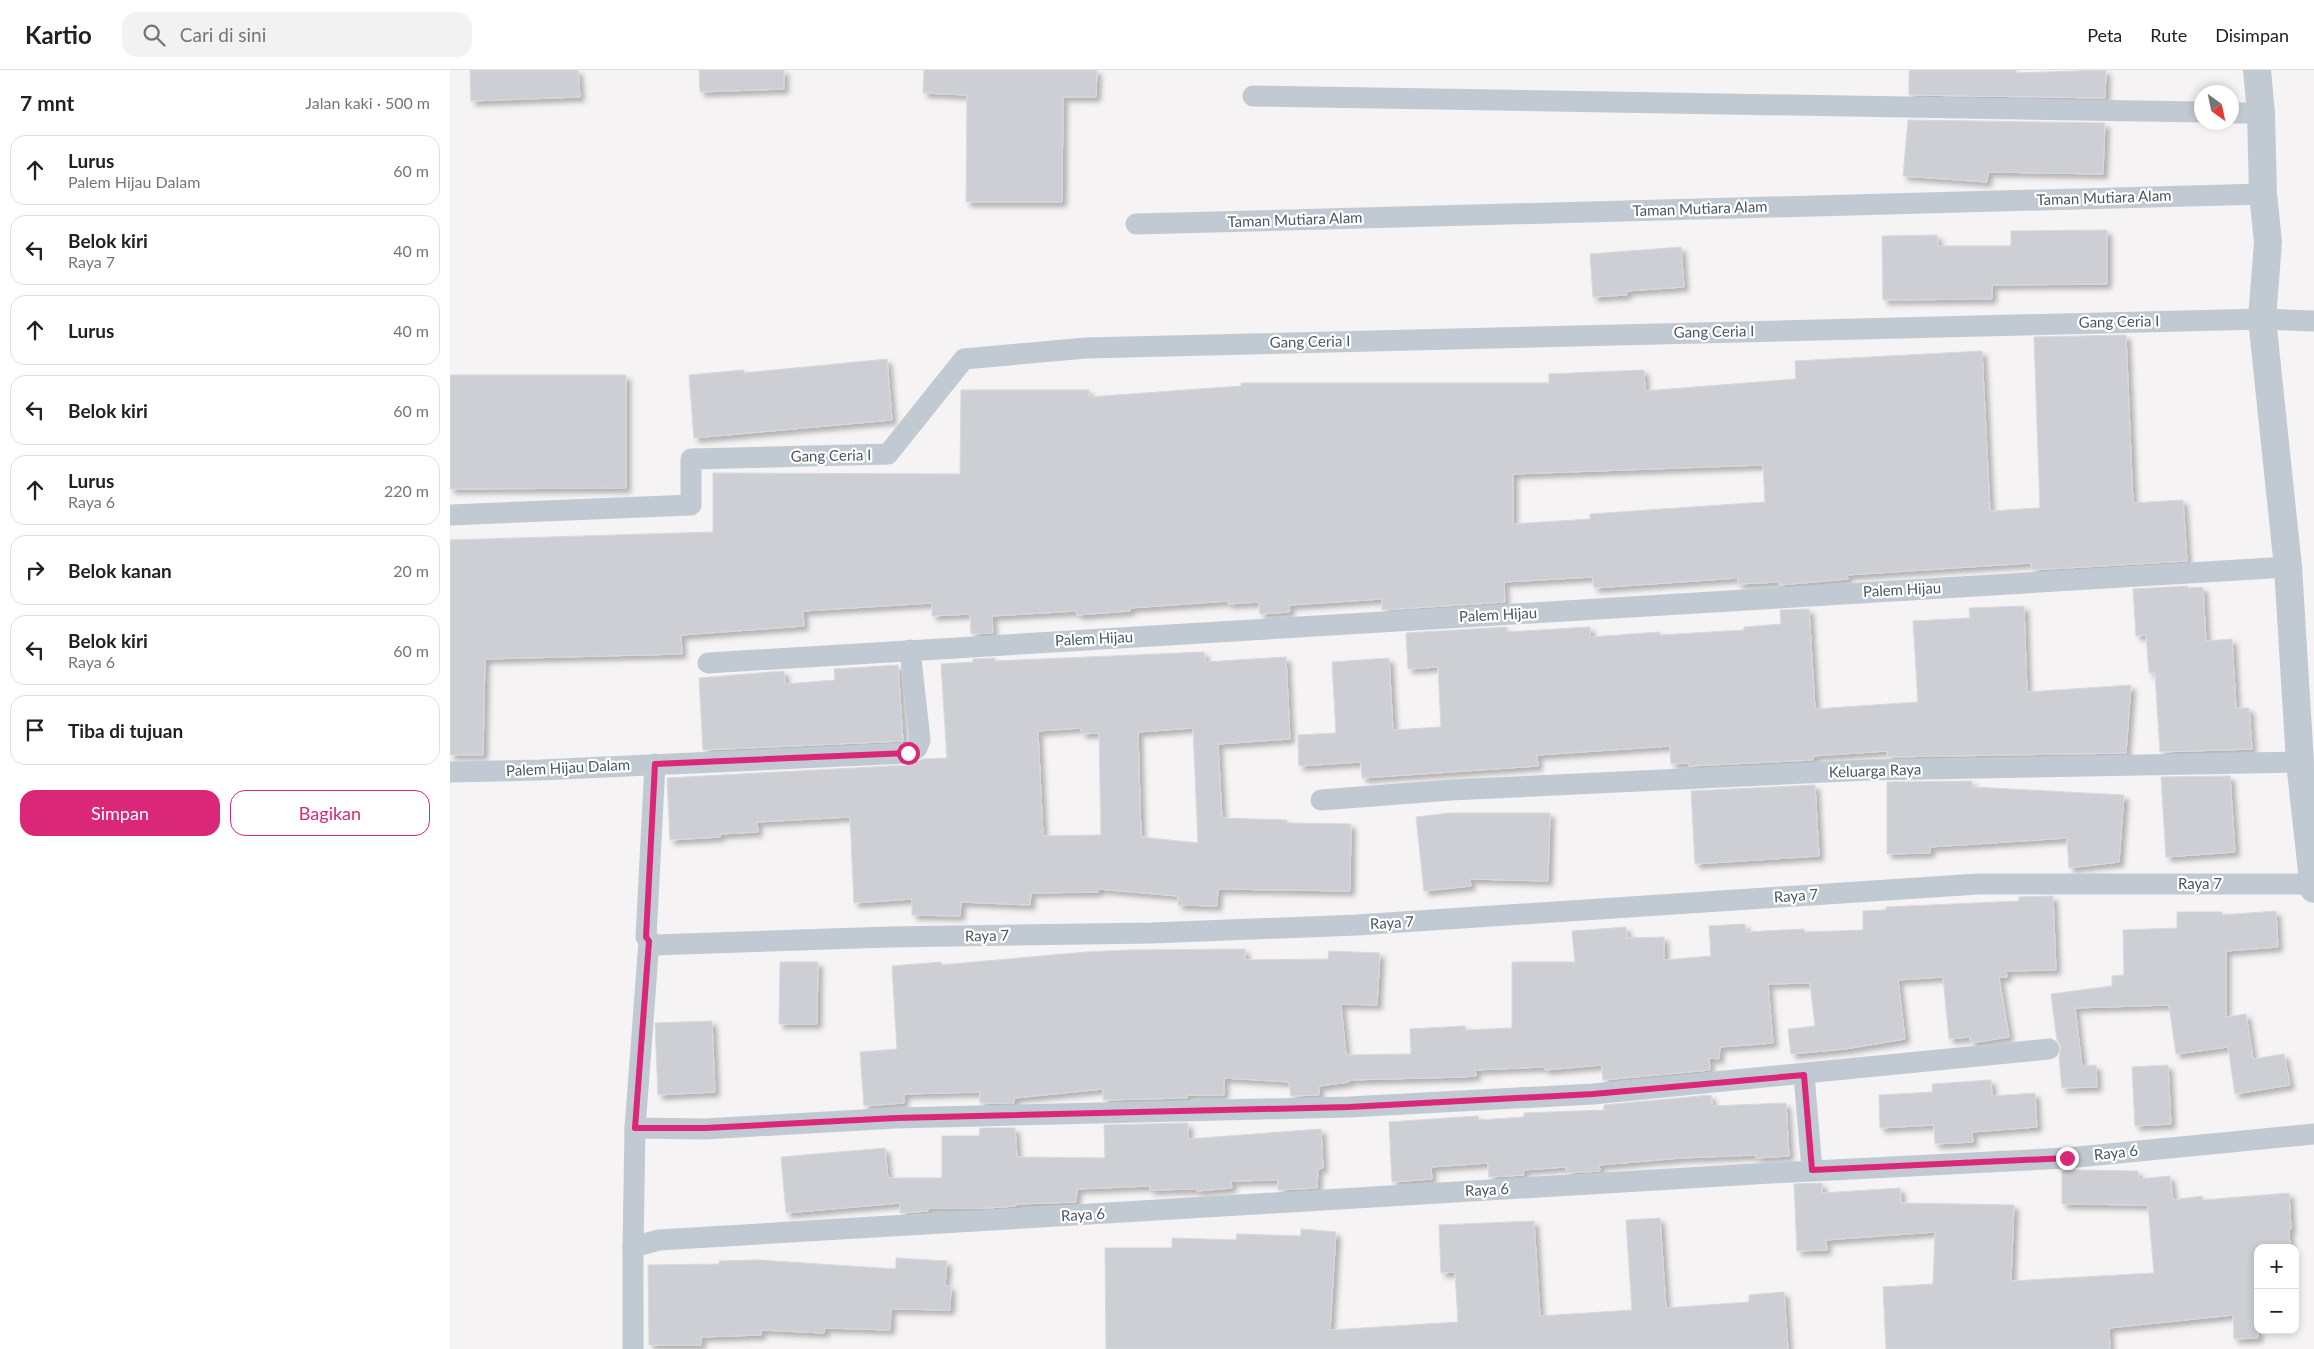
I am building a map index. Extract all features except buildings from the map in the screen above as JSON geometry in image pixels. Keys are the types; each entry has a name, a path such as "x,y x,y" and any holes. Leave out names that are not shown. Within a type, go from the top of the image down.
{"street":[{"path":"2258,70 2263,194 2268,242 2262,319 2288,567 2300,762 2314,889"},
{"path":"1252,96 2194,112"},
{"path":"2239,113 2261,113"},
{"name":"Taman Mutiara Alam","path":"1136,224 2263,194"},
{"path":"2262,319 2314,322"},
{"name":"Gang Ceria I","path":"450,515 691,505 691,459 888,454 964,359 1086,348 2262,319"},
{"name":"Palem Hijau","path":"708,662 2288,567"},
{"name":"Palem Hijau Dalam","path":"450,772 540,770 908,753 917,748 920,740 910,650"},
{"name":"Keluarga Raya","path":"1321,800 1451,790 1869,770 2300,762"},
{"path":"633,1349 635,1128 649,941 646,937 655,764"},
{"name":"Raya 7","path":"649,941 654,945 888,937 1152,933 1357,925 1978,884 2314,884"},
{"path":"635,1128 705,1128 896,1118 1349,1107 1593,1094 1804,1075 2049,1049"},
{"path":"1804,1075 1812,1170"},
{"name":"Raya 6","path":"633,1247 659,1240 1812,1170 2067,1158 2314,1134"}],"route":[{"path":"908,753 655,764 646,937 649,941 635,1128 705,1128 896,1118 1349,1107 1593,1094 1804,1075 1812,1170 2067,1158"}]}
